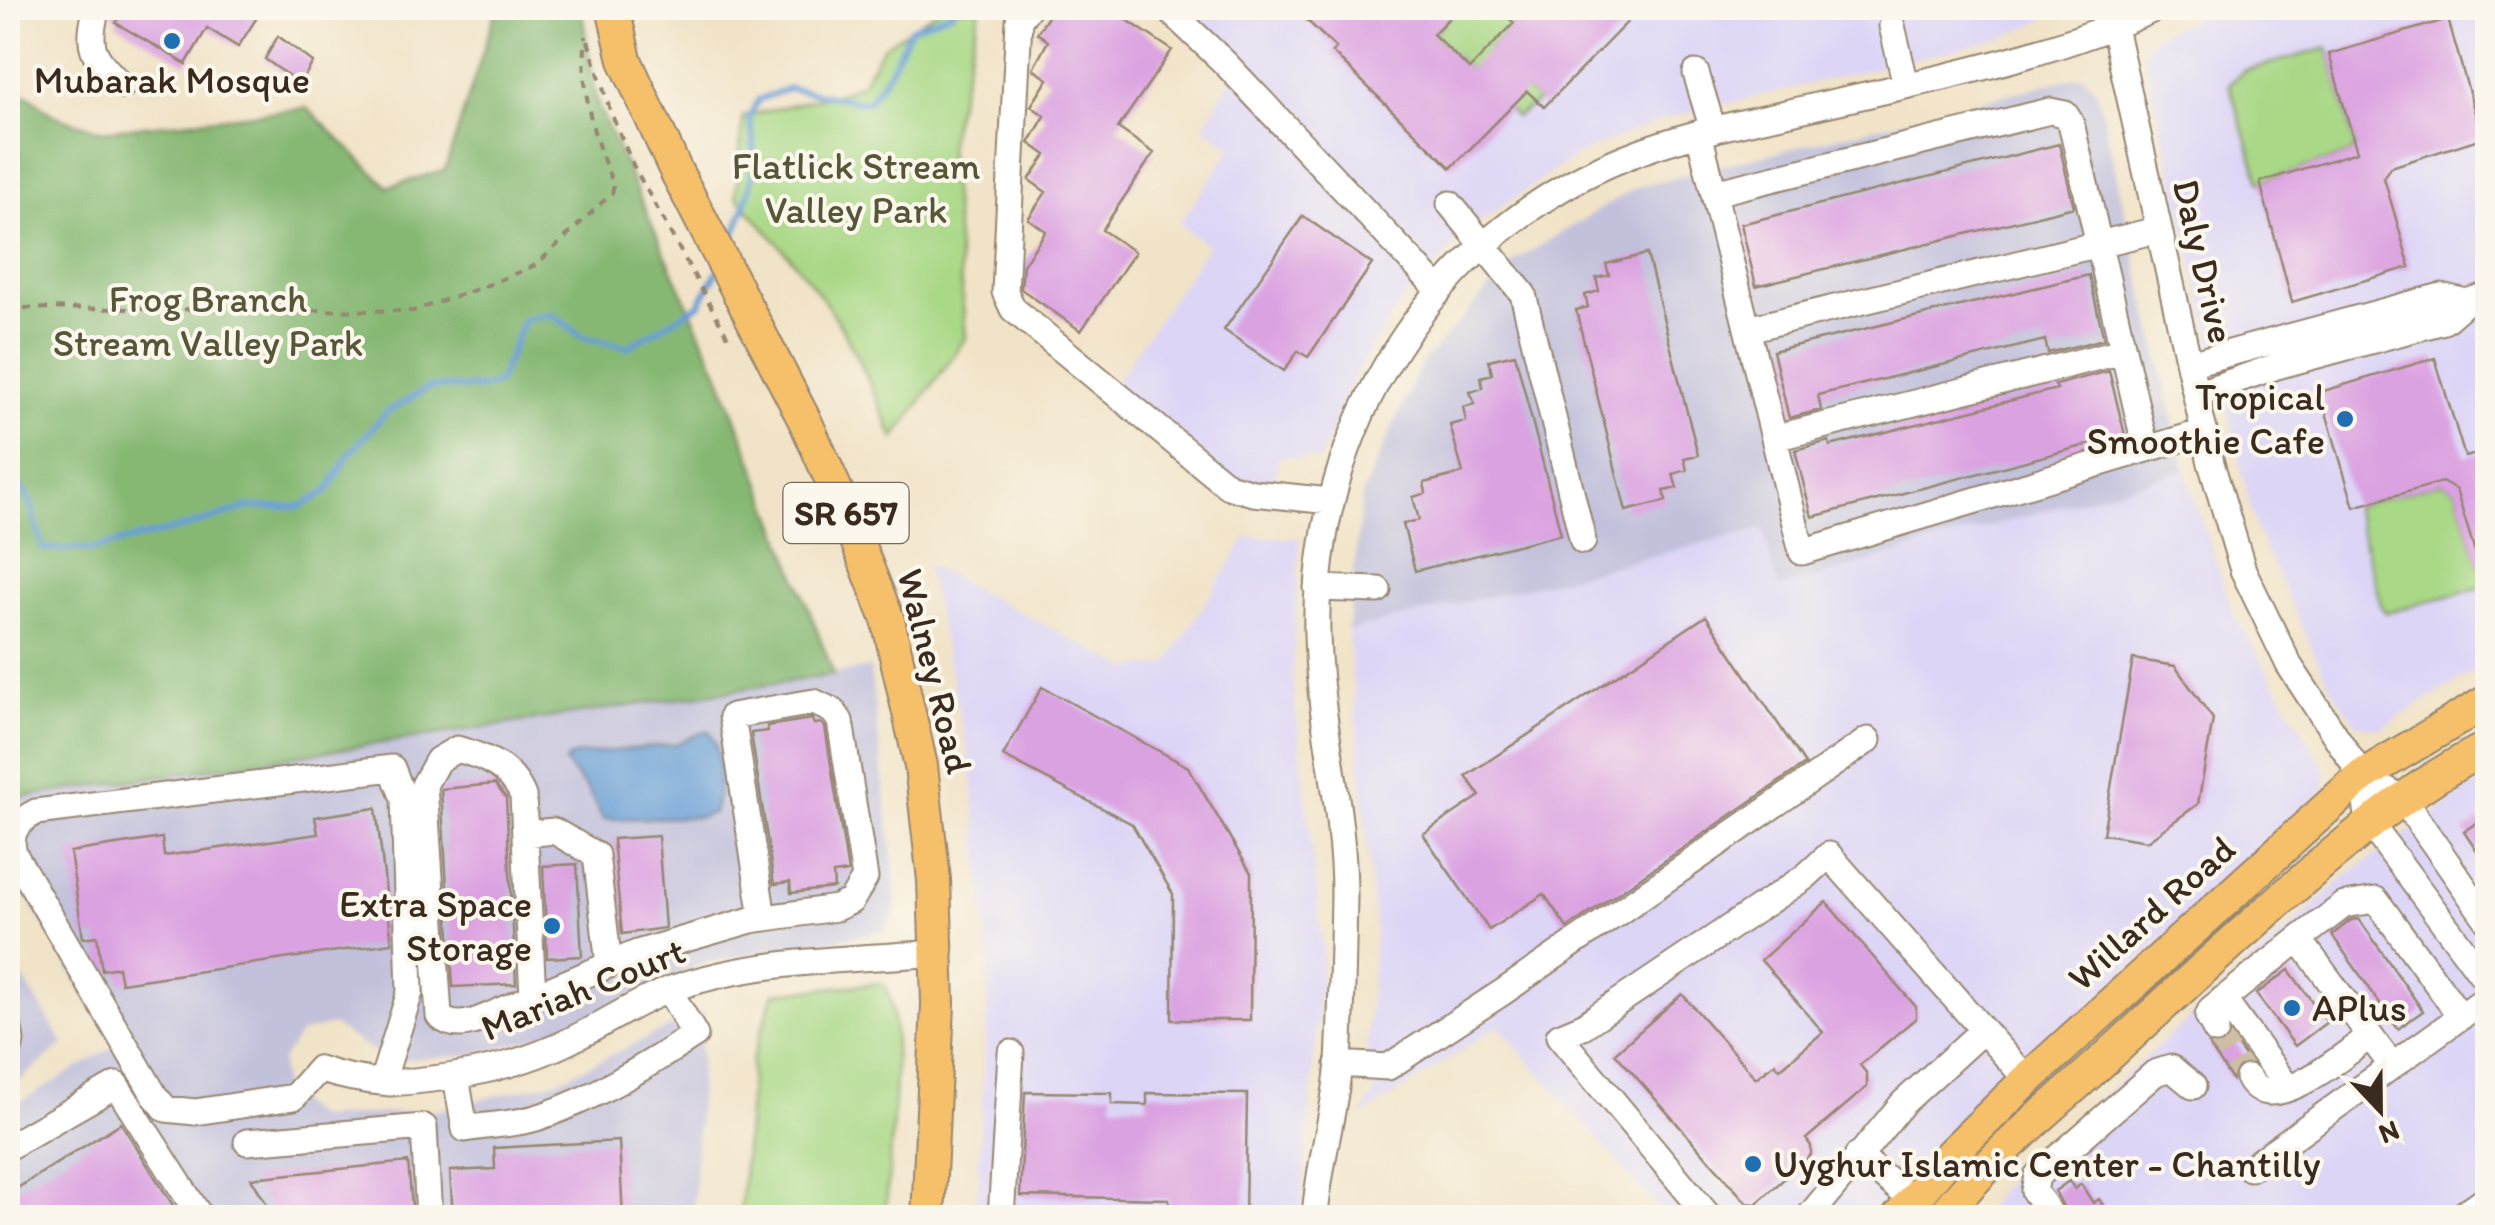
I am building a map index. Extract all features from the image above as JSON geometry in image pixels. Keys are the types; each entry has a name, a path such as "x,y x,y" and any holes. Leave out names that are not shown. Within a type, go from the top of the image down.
{"main road":[{"name":"Walney Road","path":"613,8 624,60 660,131"},
{"name":"Walney Road","path":"634,8 638,46 685,223 749,309 806,423 888,620 914,728 931,842 937,953 928,1218"},
{"name":"Willard Road","path":"1921,1213 1951,1154 2027,1080 2362,776 2488,701"},
{"name":"Willard Road","path":"1921,1213 1978,1175 2219,953 2369,822 2488,747"}],"street":[{"path":"97,8 90,42 95,58 122,86"},
{"path":"1028,8 1019,20 1005,292 1014,309 1228,486 1253,493 1330,501"},
{"path":"1167,8 1225,63 1439,290"},
{"path":"1315,1218 1338,1064 1344,894 1340,818 1319,668 1318,588 1330,501 1348,444 1374,384 1408,329 1439,290 1485,244 1531,208 1591,172 1706,131 2055,48 2156,8"},
{"path":"1892,26 1906,85"},
{"name":"Daly Drive","path":"2114,26 2157,230 2230,536 2289,665 2362,776 2369,822"},
{"path":"1696,73 1714,193 1802,552 2204,432"},
{"path":"1714,193 2056,112 2066,114 2146,449"},
{"path":"1450,204 1523,294 1582,540"},
{"path":"1748,329 2157,230"},
{"path":"2189,364 2440,296 2477,299"},
{"path":"2196,394 2277,366 2444,321 2477,299"},
{"path":"1774,438 2123,351"},
{"path":"1318,588 1378,590"},
{"path":"533,997 522,796 516,780 502,768 456,749 438,760 424,785 439,1016 447,1023 459,1026 533,997 637,953 763,918 836,908 851,900 861,890 865,878 840,721 833,711 814,702 732,716 763,918"},
{"path":"1338,1064 1388,1067 1868,740"},
{"name":"Mariah Court","path":"382,1082 410,992 404,799 392,768 36,812 21,819 11,844 14,854 166,1109 194,1112 294,1097 318,1069 382,1082 456,1076 518,1062 558,1047 632,1006 679,987 762,967 937,953"},
{"name":"Daly Drive","path":"2362,776 2402,798"},
{"path":"2402,798 2488,921"},
{"path":"2369,822 2488,983"},
{"path":"524,834 554,830 596,855 610,965"},
{"path":"1710,1218 1559,1036 1583,1026 1789,888 1828,855 2027,1080"},
{"path":"2216,1031 2208,1016 2222,998 2344,905 2376,900 2460,1017"},
{"path":"2418,958 2452,931"},
{"path":"2299,940 2392,1066"},
{"path":"456,1076 465,1129 522,1122 552,1112 658,1059 694,1035 679,987 678,944"},
{"path":"2222,998 2288,1088"},
{"path":"2250,1168 2488,998"},
{"path":"8,1024 8,1053"},
{"path":"1808,1218 1903,1102 1982,1031"},
{"path":"2248,1078 2262,1093 2276,1093 2311,1078 2370,1036"},
{"path":"1000,1218 1011,1053"},
{"path":"2053,1218 2034,1191 2036,1176 2155,1073 2171,1068 2192,1086"},
{"path":"8,1147 116,1085 202,1218"},
{"path":"246,1142 424,1127 429,1218"},
{"path":"1858,1154 1921,1213"},
{"path":"2458,1218 2488,1197"}],"path":[{"path":"8,308 413,311 484,288 536,265 612,193 614,184 592,132 583,64 586,36 633,165 685,223 729,338"}],"shaded area":[{"path":"1177,8 2069,8 2005,37 1664,119 1578,154 1474,226 1404,298 1354,376 1319,460 1279,456 1271,494 1227,481 1112,387 1208,246 1179,224 1232,148 1204,126 1234,72"},
{"path":"2218,8 2487,8 2487,664 2379,729 2356,724 2330,686 2256,530 2143,52 2156,35"},
{"path":"2084,75 2097,92 2185,470 1778,588 1763,529 1348,631 1362,494 1422,363 1513,262 1637,187"},
{"path":"2185,470 2233,613 2325,768 2325,789 1933,1150 1879,1217 1666,1217 1498,1026 1360,1118 1377,1090 1364,1084 1375,931 1348,631 1763,529 1778,588"},
{"path":"1247,537 1300,538 1292,675 1323,952 1301,1217 976,1217 989,967 971,766 926,564 1127,668 1166,665"},
{"path":"870,668 895,878 895,913 884,931 706,962 551,1033 478,1054 388,1061 332,1025 301,1033 281,1061 283,1091 317,1118 438,1110 557,1081 703,1011 693,1217 8,1217 8,1109 115,1046 8,864 8,800"},
{"path":"2487,781 2487,1217 1981,1218 1998,1191 2347,876 2464,792"},
{"path":"8,954 64,1044 8,1090"}],"green space":[{"name":"Frog Branch Stream Valley Park","path":"497,8 581,8 597,103 719,374 834,675 8,799 8,90 29,96 54,116 102,131 307,108 388,187 445,170"},
{"name":"Flatlick Stream Valley Park","path":"941,8 980,8 948,146 966,338 894,439 862,367 829,307 736,196 743,117 861,84 883,47"},
{"path":"1459,8 1529,8 1487,51 1538,101 1516,117 1433,34"},
{"path":"2328,48 2355,147 2350,154 2260,182 2229,84 2243,71"},
{"path":"2442,482 2456,490 2486,586 2386,613 2354,507"},
{"path":"882,983 890,999 895,1057 885,1217 740,1217 752,1060 774,993"}],"water":[{"path":"708,730 718,758 718,793 713,813 700,817 603,819 589,792 565,763 578,755 676,744"}],"building":[{"name":"Mubarak Mosque","path":"113,8 173,8 183,14 187,8 263,8 238,47 207,28 186,64 116,23"},
{"path":"1054,8 1109,8 1172,50 1118,128 1154,153 1102,230 1135,252 1081,331 1021,289 1023,265 1046,231 1028,219 1046,192 1029,180 1046,155 1029,143 1045,116 1031,106 1048,79 1033,69 1048,41 1037,33"},
{"path":"1294,8 1459,8 1433,34 1469,69 1514,23 1498,8 1641,8 1544,107 1527,91 1451,168 1332,52 1336,48"},
{"path":"2448,19 2482,138 2391,167 2384,178 2410,267 2292,302 2260,182 2357,152 2329,54"},
{"path":"278,36 313,62 300,84 265,59"},
{"path":"2059,144 2074,207 1756,286 1741,224"},
{"path":"1303,216 1372,264 1308,357 1298,351 1284,371 1224,330"},
{"path":"1647,254 1698,455 1684,458 1687,470 1673,474 1677,488 1664,491 1666,501 1626,511 1576,310 1588,307 1585,295 1599,291 1596,278 1609,275 1606,264"},
{"path":"2089,275 2104,339 2048,353 2045,340 1818,395 1821,410 1789,418 1773,351"},
{"path":"1515,354 1561,534 1415,571 1403,524 1419,520 1413,497 1426,493 1424,483 1463,473 1450,425 1466,421 1463,407 1475,404 1470,392 1483,388 1481,377 1492,374 1489,360"},
{"path":"2435,358 2465,457 2488,451 2488,580 2484,581 2456,490 2442,482 2354,507 2320,392"},
{"path":"2109,371 2125,435 1812,517 1795,450 1829,441 1830,446 2057,389 2055,385"},
{"path":"1706,616 1805,764 1567,928 1544,894 1489,930 1423,834 1480,796 1466,776"},
{"path":"2133,659 2175,666 2213,719 2198,804 2147,841 2103,834"},
{"path":"1042,687 1188,767 1251,873 1250,1020 1172,1020 1173,894 1132,824 1003,756"},
{"path":"812,719 814,724 825,727 848,872 833,874 834,888 791,893 790,882 774,884 751,733 768,731 767,726"},
{"path":"495,784 506,798 516,984 453,987 441,789"},
{"path":"376,808 392,943 121,983 118,967 102,970 97,936 83,938 70,852 162,838 164,856 318,834 315,817"},
{"path":"2488,816 2488,867 2464,831"},
{"path":"658,836 665,928 622,934 613,839"},
{"path":"577,864 582,956 547,958 543,866"},
{"path":"1826,902 1916,1007 1916,1018 1860,1065 1867,1074 1867,1087 1806,1139 1811,1155 1756,1204 1747,1203 1615,1053 1682,994 1756,1078 1775,1063 1780,1069 1823,1032 1761,960"},
{"path":"2359,919 2423,1011 2398,1029 2332,935 2351,920"},
{"name":"APlus","path":"2289,970 2327,1022 2295,1046 2256,994"},
{"path":"2231,1037 2249,1062 2236,1067 2232,1080 2209,1045 2223,1046"},
{"path":"1025,1092 1112,1093 1112,1104 1147,1105 1147,1093 1247,1094 1245,1218 1169,1218 1169,1199 1020,1196"},
{"path":"121,1123 181,1218 8,1218 8,1194"},
{"path":"619,1141 623,1218 453,1218 450,1171 495,1169 494,1148"},
{"path":"408,1162 413,1218 275,1218 251,1178"},
{"path":"2069,1181 2075,1189 2081,1184 2093,1203 2099,1199 2111,1218 2069,1218 2055,1191"}],"waterway":[{"path":"729,247 751,184 754,152 749,118 758,100 789,88 867,103 887,75 911,28 955,8"},
{"path":"8,469 30,501 43,549 93,549 249,507 299,507 327,492 349,454 387,412 430,387 482,388 499,382 524,319 551,314 583,337 628,347 699,305 717,272"}],"tunnel":[{"path":"2216,1031 2248,1078"}],"place":[{"name":"Mubarak Mosque","path":"172,41"},
{"name":"Tropical Smoothie Cafe","path":"2345,419"},
{"name":"Extra Space Storage","path":"552,926"},
{"name":"APlus","path":"2292,1008"},
{"name":"Uyghur Islamic Center - Chantilly","path":"1753,1164"}]}
